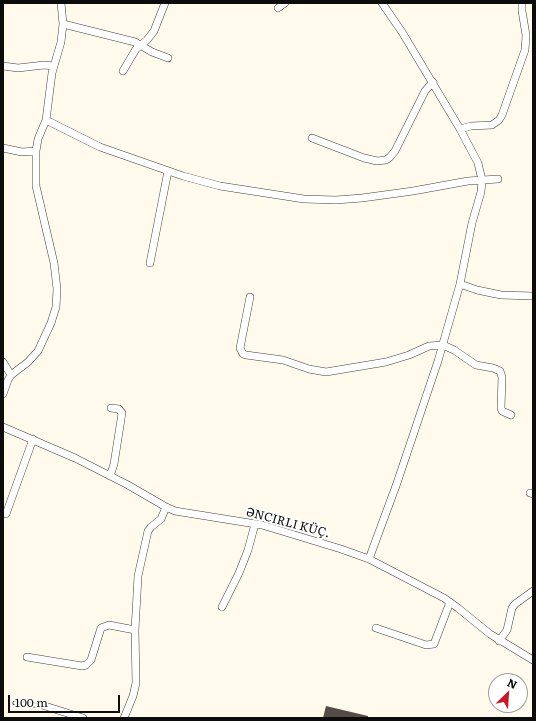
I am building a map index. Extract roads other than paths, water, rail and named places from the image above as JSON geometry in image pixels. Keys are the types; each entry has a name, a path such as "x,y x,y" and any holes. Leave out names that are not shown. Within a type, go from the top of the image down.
{"street":[{"path":"3,394 11,375 28,362 38,351 51,322 57,301 54,263 36,186 36,151 38,139 46,120 50,82 61,42 63,24 61,3"},
{"path":"123,71 136,49 142,45 154,31 165,3"},
{"path":"278,8 286,3"},
{"path":"369,559 443,345 460,284 472,223 482,187 478,163 460,129 433,82 382,3"},
{"path":"460,129 471,126 492,125 499,120 502,115 525,50 526,35 522,3"},
{"path":"63,24 135,42 152,52 168,58"},
{"path":"3,66 18,68 44,65 54,66"},
{"path":"312,138 364,158 377,161 386,160 390,158 395,151 425,91 433,82"},
{"path":"46,120 100,147 168,171 220,186 283,197 322,200 362,198 468,181 498,179"},
{"path":"3,148 16,151 36,151"},
{"path":"150,263 168,171"},
{"path":"460,284 501,295 533,296"},
{"path":"250,297 240,348 243,354 283,360 309,369 326,372 386,362 429,346 443,345 454,350 476,365 493,368 500,371 502,377 501,408 502,411 511,415"},
{"path":"3,362 11,375"},
{"path":"110,476 114,464 122,413 119,409 111,408"},
{"name":"ƏNCIRLI KÜÇ.","path":"3,427 33,439 110,476 166,508 183,513 255,524 341,549 369,559 450,602 500,641 533,660"},
{"path":"6,514 33,439"},
{"path":"124,718 133,696 136,683 134,630 138,576 148,531 160,519 166,508"},
{"path":"222,607 239,573 248,550 255,524"},
{"path":"500,641 507,630 512,608 515,604 533,591"},
{"path":"376,628 426,645 434,644 450,602"},
{"path":"27,657 82,666 86,665 91,660 101,628 109,625 134,630"},
{"path":"45,706 83,718"}],"lane":[{"path":"15,703 45,706"}]}
